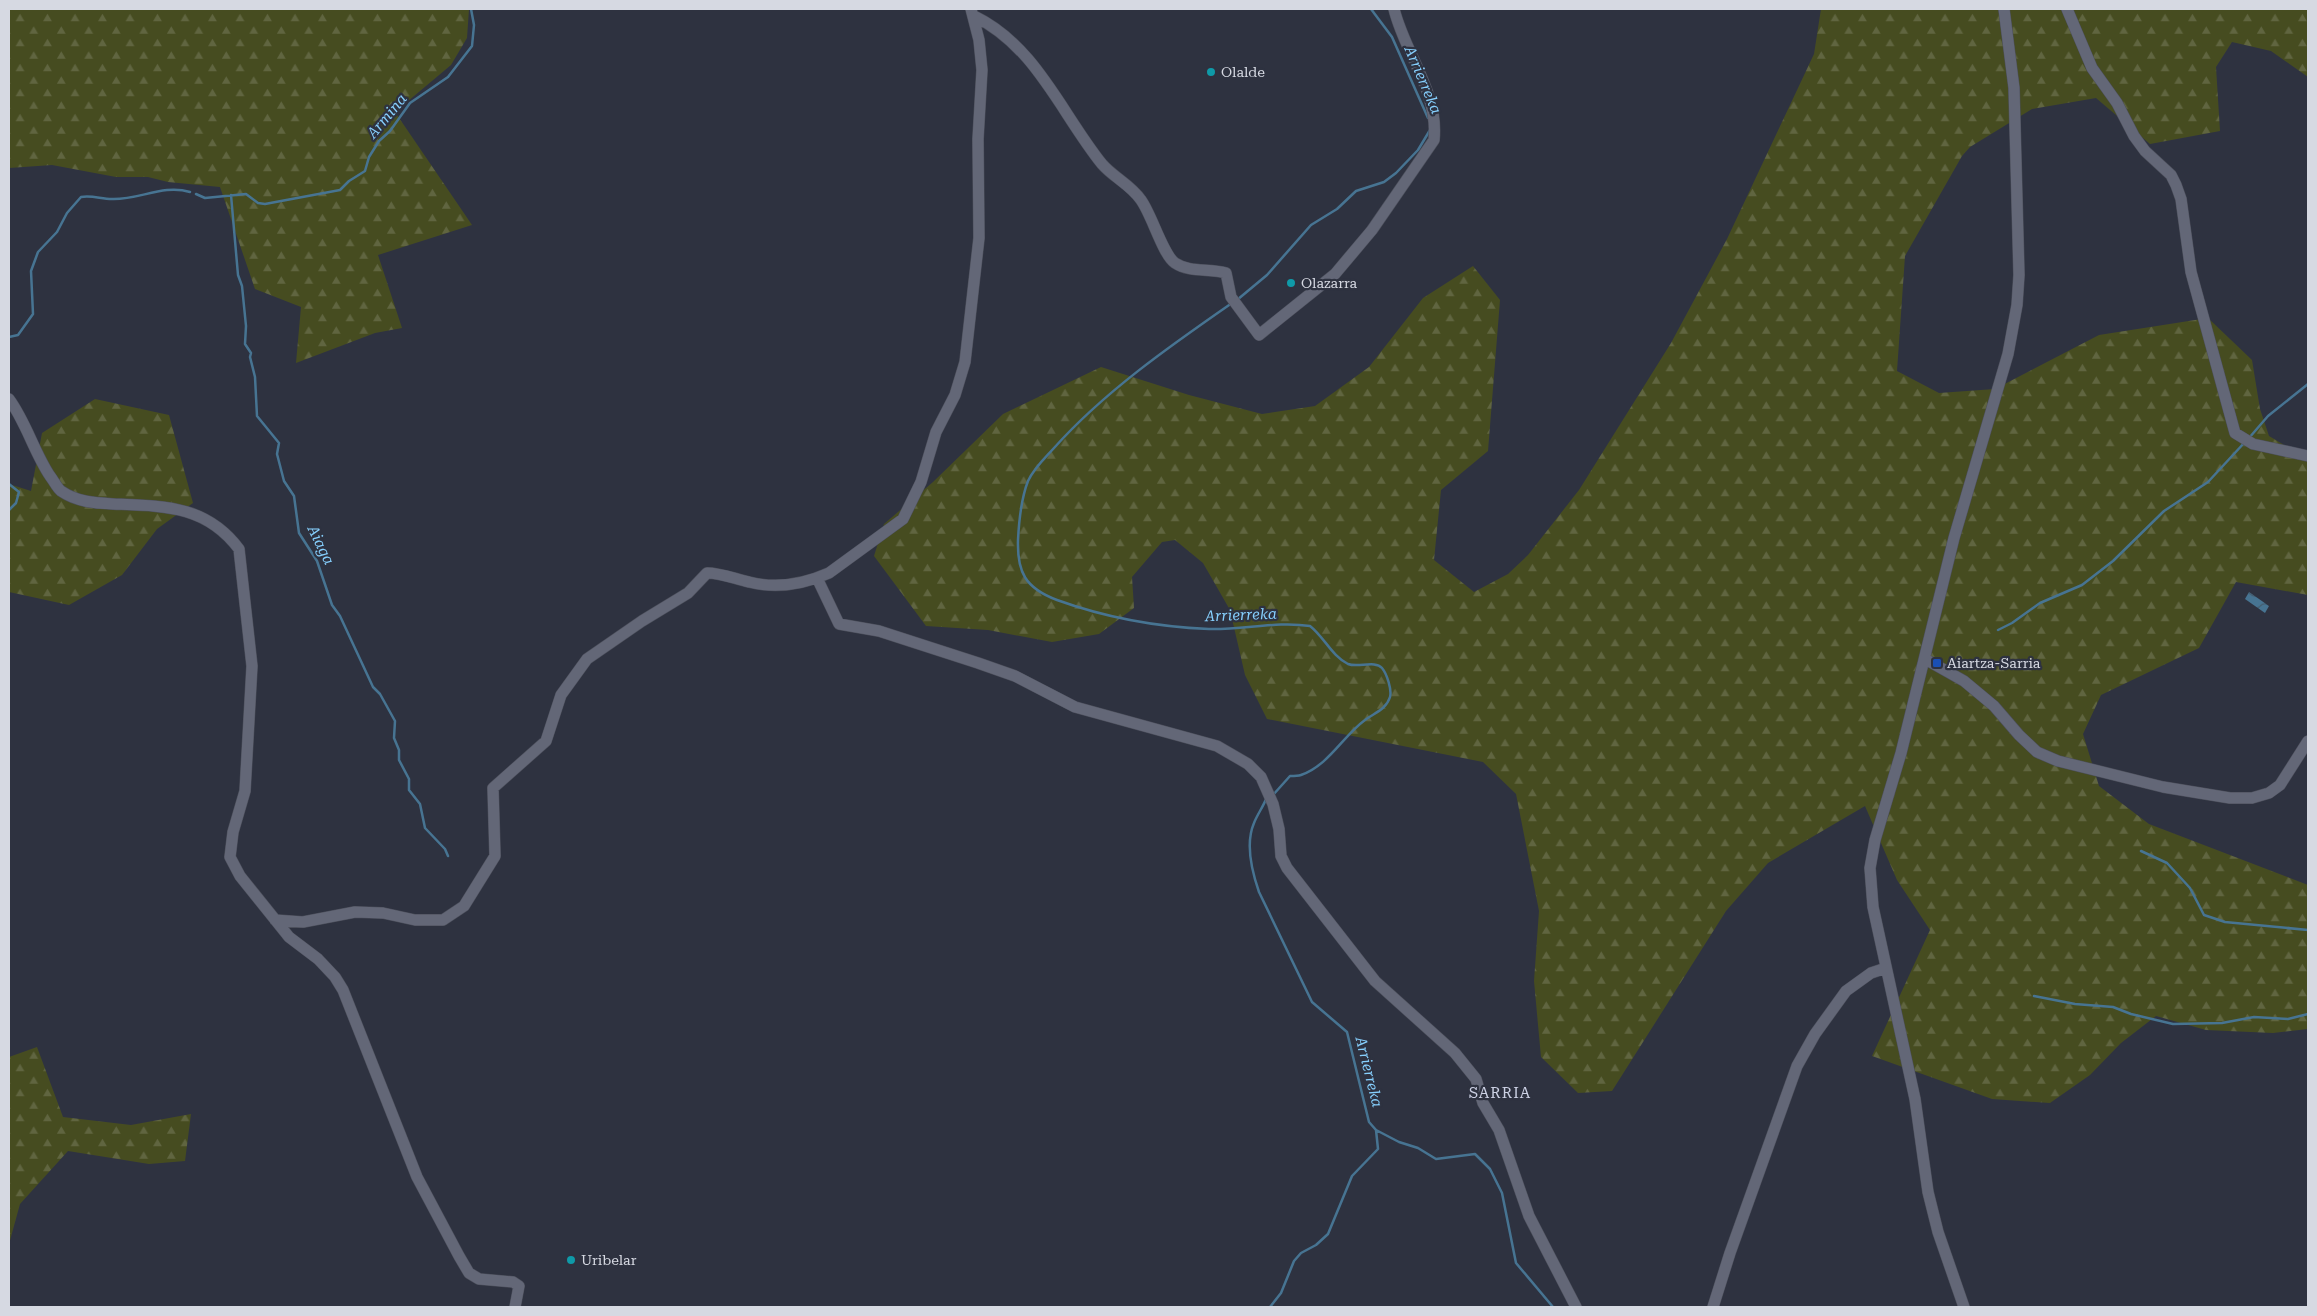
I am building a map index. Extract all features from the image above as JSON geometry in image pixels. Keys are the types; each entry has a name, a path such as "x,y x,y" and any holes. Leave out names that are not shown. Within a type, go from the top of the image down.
{"street":[{"path":"973,12 991,24 1043,76 1103,165 1141,200 1162,240 1166,256 1176,264 1196,270 1226,273 1235,301 1250,326 1259,335 1311,291 1335,274 1372,230 1434,140 1436,126 1433,106 1394,9"},
{"path":"1964,1307 1932,1209 1915,1099 1873,907 1870,868 1875,840 1901,753 1954,538 2008,354 2017,305 2019,275 2014,95 2004,9"},
{"path":"2067,9 2092,68 2117,103 2134,136 2145,151 2171,175 2176,185 2181,199 2196,292 2235,433 2253,444 2308,456"},
{"path":"275,920 302,922 355,912 383,913 415,920 443,920 464,906 495,856 493,788 546,741 561,695 587,659 642,621 688,593 707,574 766,585 800,583 829,573 903,519 921,482 936,432 960,380 968,344 979,238 978,131 982,70 981,52 973,12"},
{"path":"9,399 19,412 40,461 60,491 87,503 148,505 186,510 215,524 228,534 239,549 252,666 245,791 233,832 230,857 240,876 275,920 298,946 318,959 335,977 343,990 417,1177 462,1262 470,1274 479,1279 513,1282 519,1286 515,1307"},
{"path":"817,578 839,624 879,631 987,666 1015,676 1075,707 1217,746 1248,764 1261,777 1273,806 1279,829 1281,856 1287,868 1376,981 1454,1053 1476,1079 1483,1103 1499,1130 1529,1216 1576,1307"},
{"path":"1925,659 1964,681 1994,706 2037,752 2058,761 2163,787 2230,798 2252,798 2269,793 2280,785 2308,740"},
{"path":"1713,1307 1730,1253 1797,1066 1815,1034 1846,991 1871,973 1886,968"}],"green space":[{"path":"9,9 469,9 467,38 451,65 395,112 472,225 378,255 402,328 375,333 296,363 301,307 255,289 220,187 168,182 148,177 116,177 52,165 9,168"},
{"path":"1821,9 2308,9 2308,77 2271,51 2232,42 2216,67 2220,131 2150,144 2096,98 2032,109 1970,147 1962,156 1905,256 1897,371 1939,393 1995,389 2099,335 2208,318 2252,360 2260,409 2269,436 2308,459 2308,595 2236,582 2199,648 2101,695 2083,734 2099,786 2149,824 2308,885 2308,1029 2273,1033 2206,1030 2156,1016 2121,1043 2090,1075 2050,1103 1992,1099 1872,1056 1930,930 1897,880 1865,806 1768,863 1726,911 1612,1091 1578,1093 1541,1057 1534,981 1539,911 1516,794 1483,762 1267,719 1245,675 1230,610 1203,563 1175,540 1162,542 1132,577 1134,608 1099,634 1052,642 988,630 926,626 874,556 884,524 933,482 1003,414 1101,367 1189,395 1262,414 1315,406 1369,367 1423,298 1473,266 1500,300 1488,451 1441,490 1434,560 1474,592 1508,574 1528,555 1579,490 1671,343 1727,239 1814,54"},
{"path":"95,399 169,415 193,503 157,529 122,575 69,605 9,592 9,484 31,491 42,433"},
{"path":"37,1047 63,1117 131,1125 191,1114 185,1161 149,1164 68,1151 20,1204 9,1244 9,1057"}],"water":[{"path":"2249,592 2269,606 2265,613 2245,599"}],"waterway":[{"name":"Armina","path":"196,194 205,198 246,194 258,203 265,204 340,190 349,181 365,171 369,157 379,141 390,131 410,103 448,77 472,46 474,25 471,9"},
{"name":"Arrierreka","path":"1371,9 1392,37 1428,118"},
{"name":"Arrierreka","path":"1237,300 1267,275 1311,225 1337,209 1356,191 1384,182 1396,173 1418,150 1430,130"},
{"name":"Armina","path":"9,337 18,335 33,314 31,271 38,252 57,232 67,213 81,197 122,199 170,190 190,192"},
{"name":"Aiaga","path":"231,195 238,275 242,286 246,326 245,344 251,353 250,357 255,377 257,416 279,443 277,454 284,481 294,496 299,533 317,561 332,605 340,616 373,687 380,694 395,721 394,738 399,750 399,760 409,779 409,790 420,804 425,828 445,849 448,856"},
{"name":"Arrierreka","path":"1232,303 1162,353 1116,389 1073,427 1040,463 1028,481 1024,495 1019,525 1018,551 1021,570 1030,584 1046,595 1075,606 1132,620 1190,628 1222,629 1285,624 1310,626 1342,661 1352,665 1371,664 1382,668 1390,690 1390,697 1386,705 1357,727 1319,765 1301,775 1290,776 1273,795"},
{"path":"2249,438 2268,416 2308,384"},
{"path":"1998,630 2012,623 2040,603 2082,585 2113,561 2164,511 2208,482 2245,442"},
{"name":"Armina","path":"9,484 19,492 16,503 9,510"},
{"name":"Arrierreka","path":"1266,799 1251,831 1250,858 1256,884 1312,1002 1347,1032 1369,1122 1376,1130 1399,1142 1418,1148 1436,1159 1475,1154 1490,1169 1502,1193 1516,1263 1553,1307"},
{"path":"2141,851 2167,863 2190,888 2204,915 2225,922 2308,930"},
{"path":"2034,996 2075,1004 2113,1007 2131,1014 2173,1024 2222,1023 2254,1017 2288,1019 2308,1014"},
{"path":"1270,1307 1281,1293 1294,1261 1301,1253 1316,1245 1328,1234 1352,1176 1378,1149 1376,1130"}],"place":[{"name":"Olalde","path":"1211,72"},
{"name":"Olazarra","path":"1291,283"},
{"name":"Aiartza-Sarria","path":"1937,663"},
{"name":"Uribelar","path":"571,1260"}],"district":[{"name":"SARRIA","path":"1500,1093"}]}
